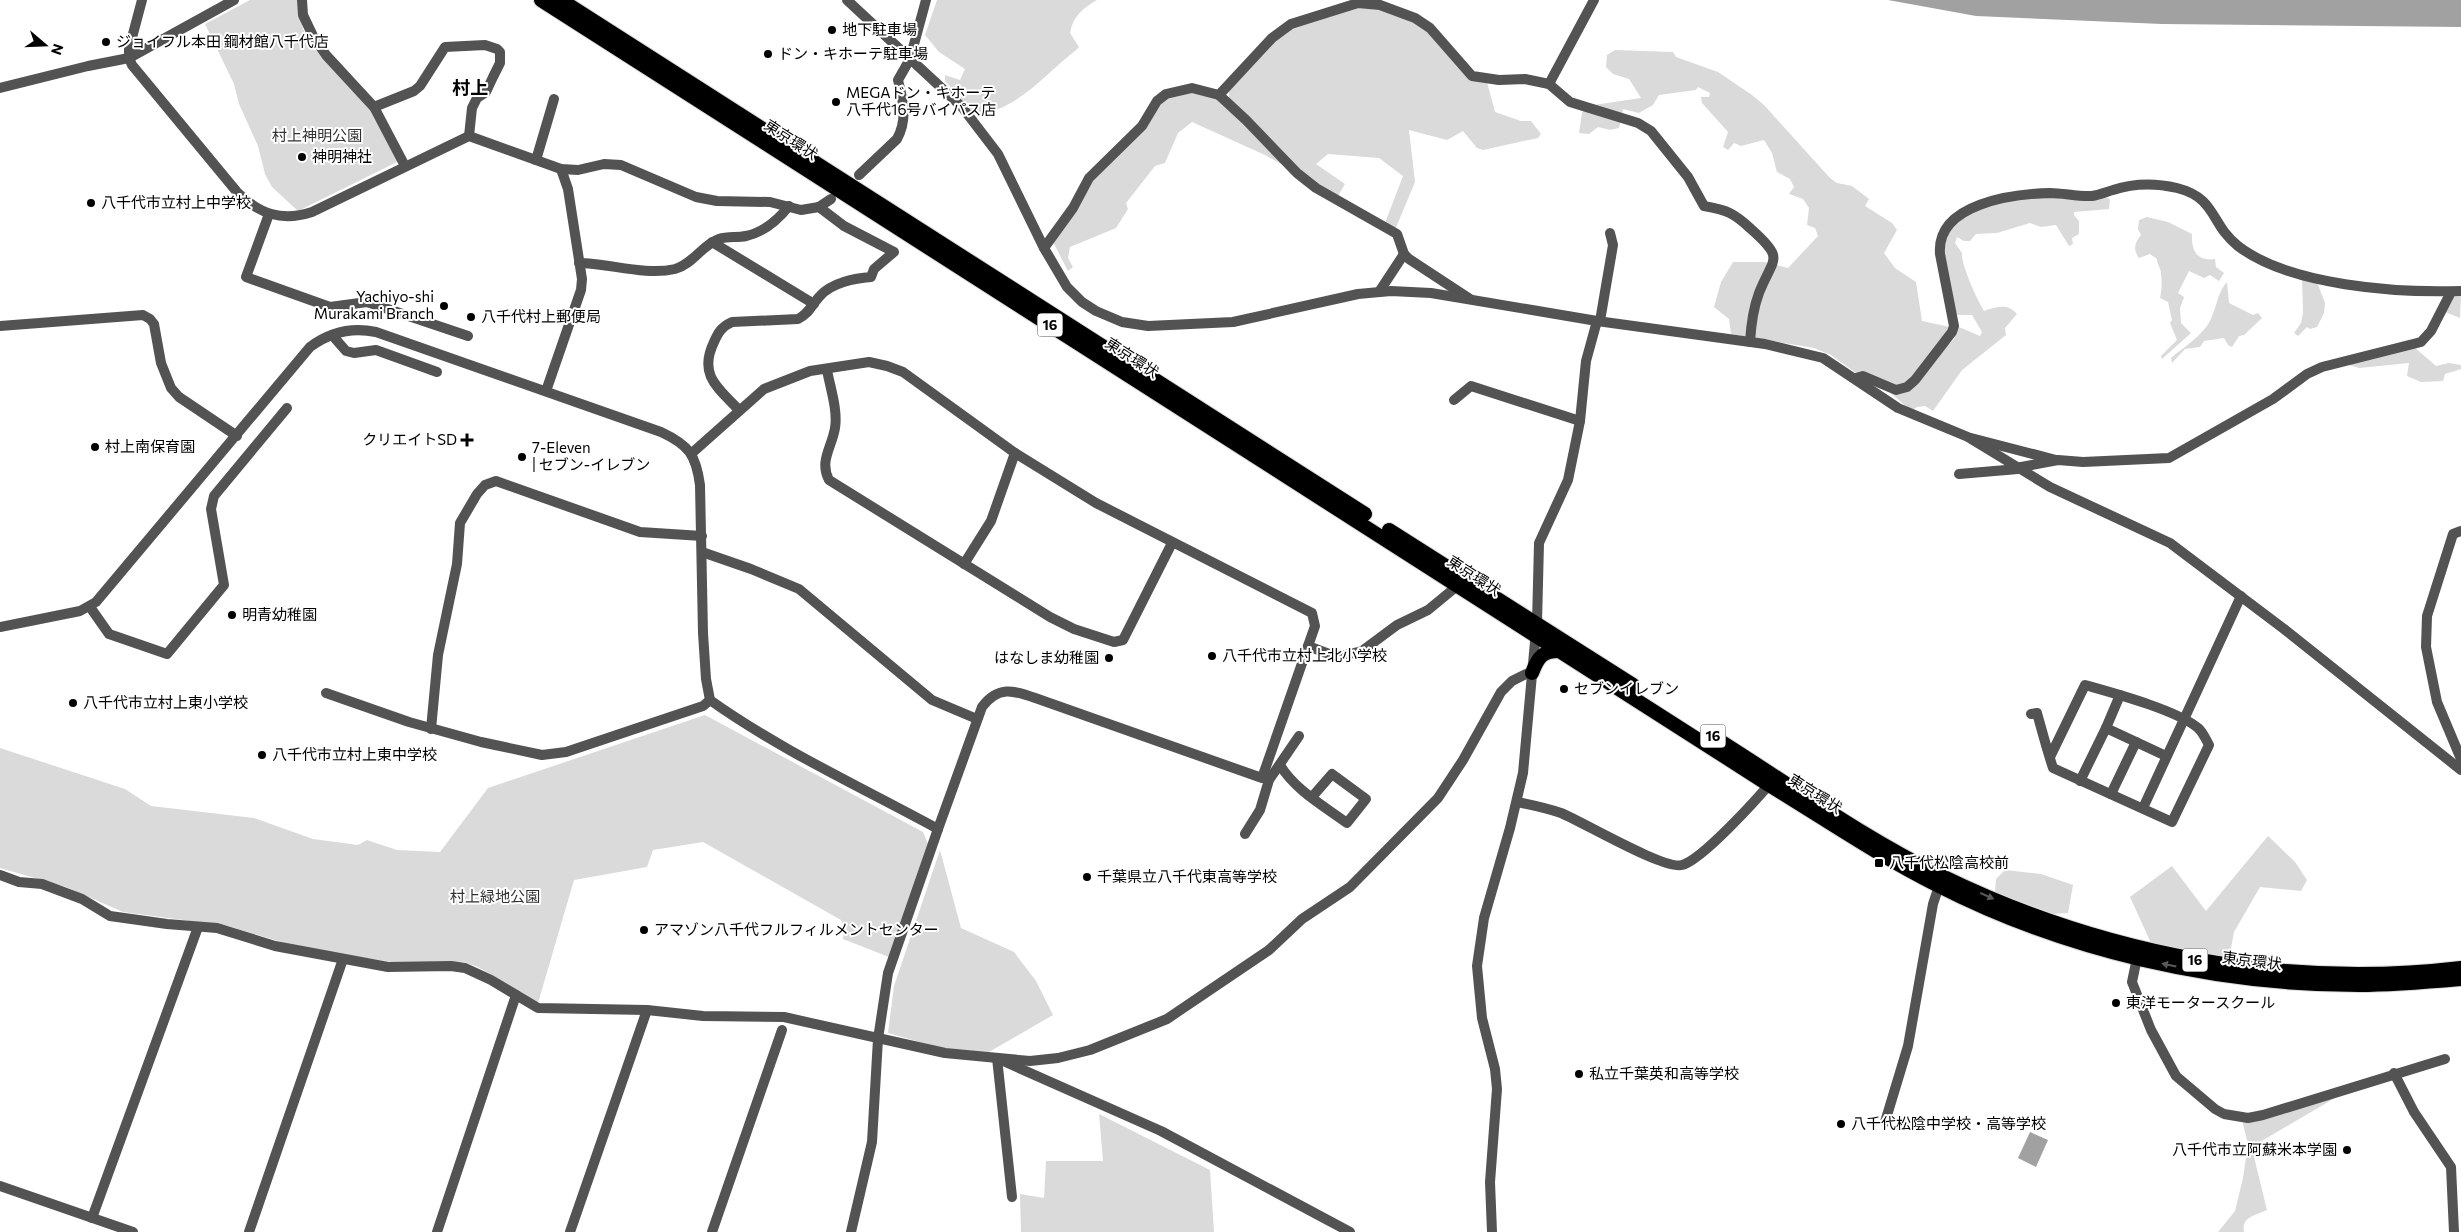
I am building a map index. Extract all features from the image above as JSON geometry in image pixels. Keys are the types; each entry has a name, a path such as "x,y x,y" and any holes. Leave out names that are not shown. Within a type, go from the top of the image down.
{"highway":[{"name":"東京環状","path":"541,0 1773,780"},
{"name":"東京環状","path":"561,0 1462,582"},
{"name":"東京環状","path":"1536,629 1561,651 1773,780 1891,848 1941,881 2030,925 2137,958 2207,972 2321,984 2360,985 2461,979"},
{"path":"1532,674 1540,656 1551,650 1561,651"},
{"name":"東京環状","path":"1941,881 2077,930 2137,947 2197,960 2254,968 2332,974 2405,973 2461,968"}],"street":[{"path":"142,0 129,49 129,58 132,65 237,192 255,208 269,214 290,217 312,212 469,136 561,168 578,170 604,164 615,164 696,197 717,201 770,202 801,210 819,207 831,198"},
{"path":"0,88 129,58 234,0"},
{"path":"302,0 303,15 326,55 374,107 405,166"},
{"path":"847,0 962,107 998,154 1044,248 1067,287 1082,302 1096,311 1122,322 1148,326 1234,322 1358,294 1378,292 1431,294 1473,300 1599,321 1799,350 1823,358 1856,378 1878,396 1898,408 1968,437 2059,460"},
{"path":"859,174 901,132 904,109 898,80 910,59 926,0"},
{"path":"1549,84 1594,0"},
{"path":"1219,95 1272,38 1291,24 1343,6 1370,2 1399,10 1430,28 1472,76 1498,80 1525,79 1549,84 1570,102 1638,123 1652,130 1688,177 1704,206 1725,210 1734,214 1768,244 1773,255 1773,268 1760,291 1753,309 1750,342"},
{"path":"374,107 414,91 420,86 445,47 491,46 500,52 500,63 486,92 477,98 472,108 469,136"},
{"path":"1044,248 1073,208 1089,178 1142,126 1157,101 1166,94 1192,88 1219,95 1297,173 1316,188 1397,234 1404,254 1416,264 1473,300"},
{"path":"536,160 554,99"},
{"path":"546,391 581,290 568,189 561,168"},
{"path":"1856,378 1863,376 1896,390 1907,387 1915,380 1952,332 1954,326 1940,254 1940,243 1944,232 1957,216 2006,197 2051,193 2089,196 2137,185 2164,185 2197,194 2204,200 2231,240 2250,254 2286,270 2322,280 2384,290 2456,291"},
{"path":"579,263 593,263 631,270 675,269 688,262 712,242 720,238 745,236 762,230 779,219 789,206"},
{"path":"739,410 709,377 707,366 710,350 719,331 732,322 798,319 805,316 821,294 842,283 858,278 871,277 874,269 894,252 844,226 819,207"},
{"path":"269,214 246,277 330,307 367,302 468,336"},
{"path":"1492,1232 1490,1182 1497,1089 1495,1069 1482,1018 1478,966 1484,918 1517,802 1523,773 1536,629 1539,543 1568,480 1580,421 1587,354 1599,321 1614,245 1610,233"},
{"path":"712,242 814,304"},
{"path":"1378,292 1404,254"},
{"path":"1959,474 2017,468 2059,460 2160,459 2178,454 2273,399 2307,374 2322,367 2421,342 2431,332 2456,291"},
{"path":"0,326 143,316 150,319 154,324 161,362 171,388 179,396 237,436"},
{"path":"0,627 90,607 102,597 302,356 317,342 332,335 353,330 376,332 661,432 676,439 692,453 696,461 700,485 703,633 706,679 710,700 791,749 938,829"},
{"path":"332,335 346,351 354,353 376,350 438,372"},
{"path":"692,453 764,389 810,371 827,370 869,362 896,368 1015,453 1096,503 1172,543 1307,608 1312,612 1315,619 1308,646 1266,779 1260,810 1245,834"},
{"path":"827,370 836,419 834,435 824,462 829,480 1062,624 1119,642 1127,637 1172,543"},
{"path":"1454,400 1471,386 1580,421"},
{"path":"90,607 108,634 167,654 224,585 211,509 214,496 287,408"},
{"path":"1968,437 2050,487 2170,543 2241,596 2461,770"},
{"path":"964,564 991,521 1015,453"},
{"path":"431,729 438,655 457,564 460,523 477,494 486,485 496,481 640,532 702,536"},
{"path":"2461,531 2453,534 2446,551 2427,616 2426,647 2437,702 2461,759"},
{"path":"702,552 751,568 799,589 932,700 977,719"},
{"path":"1308,646 1338,657 1362,650 1397,625 1428,610 1462,582"},
{"path":"2143,808 2241,596"},
{"path":"0,875 20,882 42,884 82,899 110,916 217,928 274,946 388,967 451,966 465,968 538,1008 647,1010 703,1016 784,1017 945,1053 1030,1061 1058,1058 1090,1050 1167,1019 1268,950 1302,919 1350,886 1438,798 1463,760 1501,692 1512,681 1526,674 1532,674"},
{"path":"2031,714 2037,713 2053,768 2172,822 2209,745 2199,729 2183,719 2120,694 2085,685 2050,757"},
{"path":"851,1232 872,1142 878,1039 888,973 977,719 988,699 1004,691 1015,692 1266,779"},
{"path":"326,693 431,729 542,755 566,752 703,706 710,700"},
{"path":"2080,781 2120,694"},
{"path":"2106,728 2166,756"},
{"path":"1266,779 1280,765 1299,736"},
{"path":"2111,794 2136,742"},
{"path":"1280,765 1286,776 1312,797 1347,823 1366,800 1332,774 1312,797"},
{"path":"1517,802 1560,813 1641,853 1673,866 1683,865 1711,845 1773,780"},
{"path":"1885,1122 1908,1046 1933,904 1941,881"},
{"path":"92,1218 198,927"},
{"path":"249,1232 343,958"},
{"path":"2137,958 2132,982 2151,1030 2176,1076 2215,1109 2224,1114 2248,1118 2263,1115 2394,1073 2445,1059"},
{"path":"437,1232 516,995"},
{"path":"570,1232 647,1010"},
{"path":"712,1232 782,1030"},
{"path":"994,1057 1012,1197"},
{"path":"994,1057 1161,1130 1350,1232"},
{"path":"2394,1073 2414,1112 2450,1167 2454,1232"},
{"path":"0,1186 133,1232"}],"green space":[{"name":"村上神明公園","path":"250,0 297,0 303,29 309,41 366,103 397,162 298,211 272,187 265,174 258,146 239,104 234,84 205,24"},
{"path":"937,0 1097,0 1083,9 1071,27 1070,33 1079,47 1076,50 1017,99 990,112 975,114 945,81 945,75 960,80 965,69 939,52 925,35"},
{"path":"1367,5 1397,13 1428,31 1463,72 1487,82 1495,112 1521,121 1531,121 1541,134 1538,138 1483,150 1477,148 1463,131 1447,140 1409,130 1415,182 1395,230 1385,223 1403,176 1379,158 1328,154 1316,164 1345,184 1338,196 1265,155 1192,122 1178,133 1165,163 1155,166 1126,203 1128,209 1116,228 1070,247 1068,258 1073,267 1068,271 1053,242 1083,190 1167,97 1190,91 1229,100 1229,88 1278,37 1303,22"},
{"path":"1615,50 1673,52 1676,57 1718,72 1764,105 1830,178 1837,183 1852,186 1869,199 1865,206 1892,223 1897,230 1884,253 1895,268 1916,282 1922,321 1950,327 1948,345 1954,339 1959,327 1980,336 1982,332 1972,315 1957,315 1943,257 1946,232 1972,211 2013,199 2053,196 2104,197 2110,199 2109,209 2074,212 2079,221 2079,234 2072,238 2073,244 2069,246 2056,225 2041,227 2030,223 1997,233 1976,234 1970,241 1964,241 1957,237 1955,243 1962,253 1967,273 1984,311 2006,307 2017,314 2005,328 2006,335 1962,370 1933,411 1925,406 1917,407 1911,411 1890,392 1856,373 1831,355 1814,348 1731,334 1729,319 1714,307 1721,282 1733,262 1764,262 1788,268 1818,236 1815,228 1807,225 1809,208 1803,199 1789,194 1794,187 1790,179 1777,172 1772,153 1764,140 1741,146 1734,143 1728,150 1723,147 1728,132 1702,103 1701,97 1709,97 1710,93 1698,87 1696,90 1659,95 1653,105 1639,113 1623,109 1619,128 1610,130 1598,127 1589,134 1579,133 1582,113 1587,106 1641,98 1629,79 1613,74 1606,67 1607,55"},
{"path":"2147,217 2168,222 2192,234 2196,254 2204,259 2215,259 2216,267 2224,273 2219,281 2210,275 2204,278 2189,271 2178,293 2184,297 2180,308 2181,323 2191,333 2162,359 2161,356 2177,340 2170,323 2172,320 2168,302 2160,298 2161,277 2157,259 2150,254 2139,258 2135,249 2141,235 2138,229 2139,220"},
{"path":"2302,278 2317,282 2325,303 2324,313 2317,327 2310,329 2307,327 2298,336 2294,333 2301,323 2303,313"},
{"path":"2227,282 2229,303 2253,315 2258,313 2262,318 2244,335 2239,336 2232,347 2228,345 2224,338 2204,341 2200,347 2185,349 2172,363 2171,358 2207,326 2221,291"},
{"path":"2454,295 2461,295 2460,318 2445,312"},
{"path":"2414,347 2436,366 2449,363 2461,365 2461,369 2445,374 2443,381 2421,382 2407,376 2409,363 2359,368 2346,364"},
{"name":"村上緑地公園","path":"705,715 923,832 928,844 889,957 843,939 844,928 841,920 703,842 653,850 647,867 574,880 538,1003 478,967 464,962 392,962 298,947 228,926 123,912 66,887 0,868 0,748 125,789 151,806 254,818 313,839 358,845 367,840 397,850 440,852 488,788"},
{"path":"2268,836 2295,862 2307,880 2301,891 2260,887 2234,932 2229,959 2167,948 2151,943 2130,897 2172,866 2206,911"},
{"path":"940,850 961,928 1014,952 1036,981 1053,1015 989,1052 944,1049 888,1033 894,986"},
{"path":"2005,870 2041,874 2073,885 2068,913 2053,914 1995,892 1996,879"},
{"path":"2340,1095 2260,1142 2254,1157 2267,1210 2250,1217 2245,1223 2244,1232 2218,1232 2235,1211 2243,1178 2248,1144 2242,1120"},
{"path":"1099,1114 1210,1170 1214,1232 1021,1232 1020,1194 1044,1198 1046,1161 1103,1161"}],"shaded area":[{"path":"1888,0 2461,0 2461,27 2162,24 1976,16"},
{"path":"2030,1132 2048,1140 2036,1167 2018,1158"}],"place":[{"name":"地下駐車場","path":"832,30"},
{"name":"ジョイフル本田 鋼材館八千代店","path":"106,42"},
{"name":"ドン・キホーテ駐車場","path":"768,54"},
{"name":"MEGAドン・キホーテ 八千代16号バイパス店","path":"836,102"},
{"name":"神明神社","path":"302,157"},
{"name":"八千代市立村上中学校","path":"91,203"},
{"name":"Yachiyo-shi Murakami Branch","path":"444,306"},
{"name":"八千代村上郵便局","path":"471,317"},
{"name":"クリエイトSD","path":"467,440"},
{"name":"村上南保育園","path":"95,447"},
{"name":"7-Eleven | セブン-イレブン","path":"522,457"},
{"name":"明青幼稚園","path":"232,615"},
{"name":"八千代市立村上北小学校","path":"1212,656"},
{"name":"はなしま幼稚園","path":"1109,658"},
{"name":"セブンイレブン","path":"1564,689"},
{"name":"八千代市立村上東小学校","path":"73,703"},
{"name":"八千代市立村上東中学校","path":"262,755"},
{"name":"八千代松陰高校前","path":"1879,863"},
{"name":"千葉県立八千代東高等学校","path":"1087,877"},
{"name":"アマゾン八千代フルフィルメントセンター","path":"644,930"},
{"name":"東洋モータースクール","path":"2116,1003"},
{"name":"私立千葉英和高等学校","path":"1579,1074"},
{"name":"八千代松陰中学校・高等学校","path":"1841,1124"},
{"name":"八千代市立阿蘇米本学園","path":"2347,1150"}],"district":[{"name":"村上","path":"470,88"}]}
